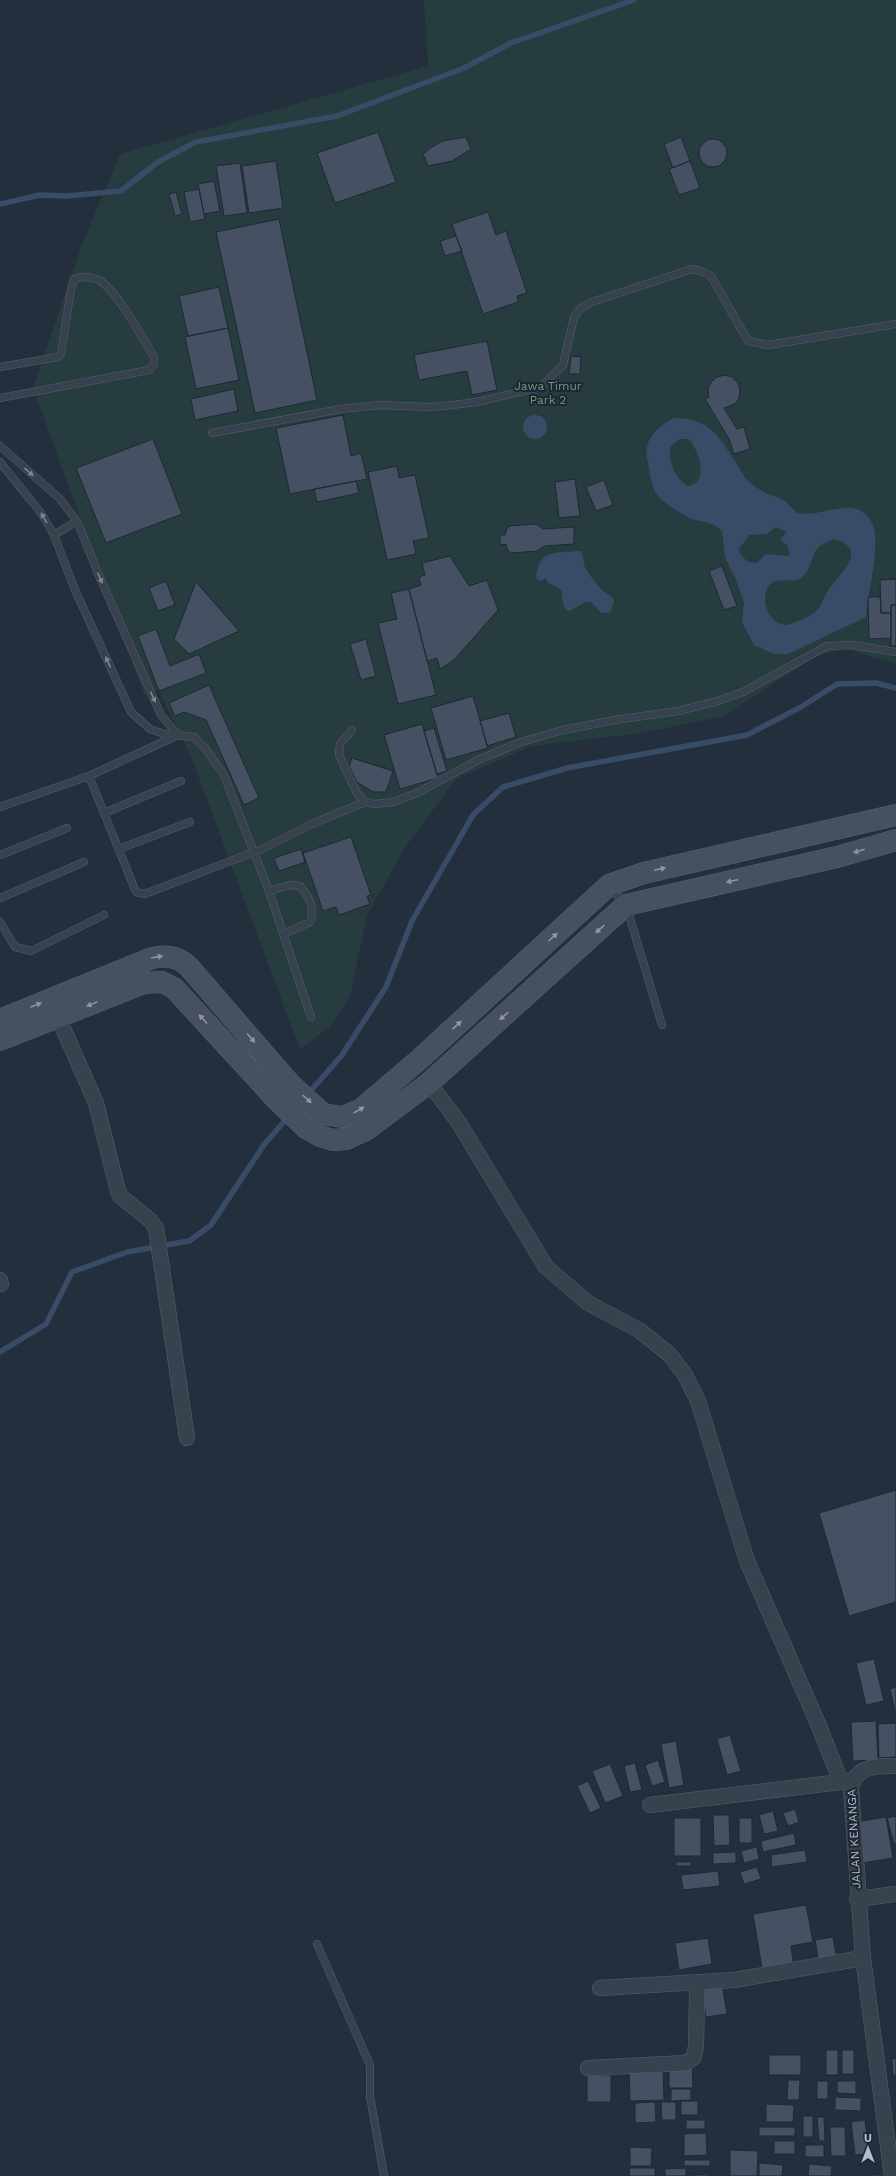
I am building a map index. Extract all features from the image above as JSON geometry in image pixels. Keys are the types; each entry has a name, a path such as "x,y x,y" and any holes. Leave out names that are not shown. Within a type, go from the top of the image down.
{"street":[{"path":"0,1020 152,958 171,957 181,960 189,967 291,1084 323,1114 342,1117 360,1110 421,1058 609,885 644,873 896,815"},
{"path":"0,1040 144,984 154,981 169,984 275,1099 306,1128 320,1136 333,1140 346,1139 360,1135 429,1083 626,905 837,857 896,840"},
{"path":"58,1017 96,1103 120,1196 150,1220 156,1228 187,1438"},
{"path":"429,1083 459,1124 546,1267 588,1303 639,1330 670,1355 685,1375 698,1401 747,1561 819,1726 847,1781 650,1805"},
{"path":"275,1099 291,1084"},
{"path":"306,1128 323,1114"},
{"name":"JALAN KENANGA","path":"892,2176 863,1958 857,1899 851,1792 847,1781 868,1768 896,1766"},
{"path":"857,1899 896,1894"},
{"path":"600,1988 699,1983 793,1971 863,1958"},
{"path":"588,2068 686,2063 694,2057 696,2046 697,1991 699,1983"}],"lane":[{"path":"212,433 341,408 378,405 430,407 452,405 477,402 541,387 563,365 574,317 581,308 592,302 692,269 701,271 711,276 748,341 755,344 768,345 896,324"},
{"path":"0,367 58,357 61,354 71,289 74,279 82,277 100,281 116,298 154,357 154,364 149,370 0,398"},
{"path":"0,446 60,498 77,521 100,578 161,715 178,735"},
{"path":"0,462 41,513 54,535 75,590 131,712 150,729 164,734 194,737 205,748 224,775 269,891 310,1017"},
{"path":"54,535 77,521"},
{"path":"352,730 340,744 339,755 356,794 365,802 375,804 393,802 412,795 480,759 521,742 563,730 615,720 678,711 718,701 743,692 827,646 853,645 896,652"},
{"path":"0,807 89,776 178,735"},
{"path":"89,776 136,892 145,894 253,852 365,802"},
{"path":"104,813 181,781"},
{"path":"119,849 190,822"},
{"path":"0,855 67,828"},
{"path":"0,898 84,862"},
{"path":"269,891 290,885 300,886 306,892 312,908 313,916 310,922 283,934"},
{"path":"609,885 626,905 662,1025"},
{"path":"0,922 15,947 31,951 104,915"},
{"path":"317,1944 370,2065 370,2096 384,2176"}],"green space":[{"name":"Jawa Timur Park 2","path":"424,0 896,0 896,664 846,648 818,655 723,716 642,733 532,746 457,778 406,846 367,915 350,996 330,1027 300,1049 190,754 158,690 144,694 33,388 81,247 120,154 428,66"}],"water":[{"path":"535,415 543,419 547,427 543,435 535,439 527,435 523,427 527,419"},
{"path":"674,418 687,419 706,426 720,439 748,481 766,493 783,500 798,513 818,513 848,508 857,509 865,513 871,521 875,541 875,554 866,617 788,654 774,654 754,645 742,622 744,603 737,582 725,557 722,531 711,524 692,519 668,505 658,496 653,486 647,455 649,441 656,431","holes":["680,439 689,439 693,444 699,458 701,473 699,479 695,483 688,486 676,475 672,465 670,447","776,527 787,532 780,540 787,545 790,554 787,556 766,554 757,563 748,562 740,554 739,549 749,535 767,534","834,539 845,543 850,549 851,555 849,562 829,589 815,612 790,624 785,625 779,623 770,616 766,605 765,599 768,587 775,582 795,580 803,576 809,568 817,549"]},
{"path":"581,551 585,567 591,576 602,590 614,600 612,609 608,613 601,613 596,606 588,602 584,602 568,611 564,607 562,592 560,589 548,583 546,578 540,581 536,577 541,561 545,557 557,552"}],"building":[{"path":"378,132 396,182 335,203 317,153"},
{"path":"466,137 471,149 452,161 428,166 423,154 432,147 443,141"},
{"path":"681,137 690,161 673,168 664,144"},
{"path":"713,139 723,143 727,153 723,163 713,167 703,163 699,153 703,143"},
{"path":"276,161 283,208 249,213 242,166"},
{"path":"690,161 700,188 679,195 669,169"},
{"path":"240,163 247,213 224,216 216,166"},
{"path":"214,181 220,211 204,214 198,184"},
{"path":"199,189 205,219 190,222 184,192"},
{"path":"176,192 182,214 175,216 169,194"},
{"path":"488,212 496,235 506,231 527,293 517,296 518,302 483,314 452,224"},
{"path":"279,219 317,400 255,413 216,232"},
{"path":"456,236 462,251 445,256 440,241"},
{"path":"219,287 228,328 188,336 179,296"},
{"path":"228,328 239,380 196,389 185,337"},
{"path":"487,341 497,390 472,395 467,371 419,380 414,355"},
{"path":"571,356 581,357 580,374 569,374"},
{"path":"725,375 732,377 738,383 740,390 739,398 735,404 724,408 737,429 744,427 750,449 734,454 729,439 705,399 709,397 708,389 711,382 717,377"},
{"path":"234,389 238,411 195,420 191,399"},
{"path":"343,415 351,456 361,453 367,479 290,494 276,428"},
{"path":"153,439 182,514 106,543 76,468"},
{"path":"397,466 399,478 415,475 429,538 413,541 416,554 387,560 368,472"},
{"path":"575,479 580,516 559,518 555,482"},
{"path":"604,480 613,505 596,511 586,487"},
{"path":"356,481 359,493 317,502 314,489"},
{"path":"536,524 543,529 574,527 574,544 545,546 537,551 512,553 508,551 506,544 500,545 500,535 505,535 507,528 510,526"},
{"path":"450,556 469,586 487,580 498,610 454,660 440,669 437,658 427,661 409,589 421,585 419,577 425,575 422,563"},
{"path":"722,566 737,606 724,610 709,571"},
{"path":"896,579 896,605 891,605 891,613 881,613 880,580"},
{"path":"166,581 175,605 158,611 149,588"},
{"path":"196,582 239,631 189,654 174,639"},
{"path":"409,589 436,695 398,704 378,623 397,619 391,593"},
{"path":"868,597 880,597 881,613 891,613 891,638 869,639"},
{"path":"891,605 896,605 896,646 891,646"},
{"path":"156,629 170,666 199,654 206,673 159,691 138,636"},
{"path":"366,639 376,676 361,680 350,644"},
{"path":"209,685 259,798 244,805 206,720 184,712 175,716 169,703"},
{"path":"473,696 488,748 446,760 431,708"},
{"path":"509,713 516,737 487,746 480,721"},
{"path":"422,724 438,778 400,789 384,735"},
{"path":"434,728 447,771 437,774 424,731"},
{"path":"352,758 393,771 386,792 373,792 357,782 349,766"},
{"path":"351,837 371,895 367,896 370,904 339,915 336,907 323,911 303,853"},
{"path":"301,849 305,862 279,871 274,858"},
{"path":"896,1490 896,1602 849,1616 819,1513"},
{"path":"874,1659 884,1701 866,1705 856,1663"},
{"path":"896,1687 896,1716 890,1689"},
{"path":"876,1721 878,1760 853,1761 851,1722"},
{"path":"896,1723 896,1757 879,1758 878,1724"},
{"path":"730,1735 741,1771 727,1775 717,1739"},
{"path":"676,1741 684,1785 669,1788 661,1744"},
{"path":"658,1760 665,1782 652,1786 645,1765"},
{"path":"635,1763 642,1790 630,1792 624,1766"},
{"path":"610,1764 623,1796 605,1803 592,1771"},
{"path":"588,1781 601,1808 590,1813 577,1786"},
{"path":"795,1809 799,1822 788,1826 783,1813"},
{"path":"773,1811 778,1831 764,1834 759,1815"},
{"path":"713,1815 729,1815 730,1845 714,1846"},
{"path":"896,1816 896,1844 894,1844 887,1818"},
{"path":"886,1817 893,1858 863,1863 856,1822"},
{"path":"674,1818 701,1818 701,1856 674,1856"},
{"path":"739,1818 752,1818 752,1843 739,1843"},
{"path":"794,1833 796,1845 763,1852 761,1841"},
{"path":"757,1847 759,1859 744,1863 741,1851"},
{"path":"805,1850 807,1862 772,1867 771,1855"},
{"path":"736,1852 736,1863 713,1864 713,1853"},
{"path":"676,1862 691,1862 691,1866 676,1866"},
{"path":"757,1867 761,1879 744,1884 740,1872"},
{"path":"718,1871 720,1886 683,1890 681,1875"},
{"path":"806,1905 813,1942 791,1946 794,1969 763,1974 753,1914"},
{"path":"833,1937 837,1960 819,1963 815,1940"},
{"path":"708,1938 712,1964 679,1970 675,1943"},
{"path":"722,1984 727,2014 706,2017 701,1988"},
{"path":"826,2050 838,2050 838,2075 826,2075"},
{"path":"842,2050 854,2050 854,2074 842,2074"},
{"path":"769,2055 801,2055 801,2075 769,2075"},
{"path":"896,2058 896,2076 893,2076 892,2059"},
{"path":"692,2066 693,2088 669,2088 669,2067"},
{"path":"629,2069 663,2069 664,2100 630,2101"},
{"path":"587,2075 611,2075 611,2102 587,2102"},
{"path":"788,2080 800,2080 799,2100 787,2100"},
{"path":"817,2081 828,2081 828,2099 817,2099"},
{"path":"837,2081 856,2081 856,2094 837,2093"},
{"path":"671,2089 691,2089 691,2100 671,2101"},
{"path":"835,2097 861,2098 861,2111 835,2110"},
{"path":"681,2101 698,2101 698,2115 681,2115"},
{"path":"655,2102 656,2122 635,2123 635,2103"},
{"path":"661,2102 676,2102 676,2120 662,2120"},
{"path":"766,2104 794,2105 793,2122 766,2122"},
{"path":"803,2116 813,2116 813,2137 803,2137"},
{"path":"817,2117 824,2117 825,2141 819,2141"},
{"path":"686,2120 705,2120 705,2129 686,2129"},
{"path":"865,2120 869,2154 855,2155 851,2122"},
{"path":"759,2127 795,2127 795,2136 759,2136"},
{"path":"830,2127 845,2127 846,2156 831,2156"},
{"path":"706,2133 707,2155 684,2156 684,2134"},
{"path":"774,2141 795,2141 795,2154 774,2154"},
{"path":"805,2145 824,2145 824,2157 805,2157"},
{"path":"630,2147 652,2148 651,2166 630,2166"},
{"path":"730,2150 758,2151 757,2176 730,2176"},
{"path":"684,2160 710,2160 710,2166 684,2166"},
{"path":"759,2163 783,2165 782,2176 759,2176"},
{"path":"809,2164 832,2166 831,2176 808,2176"},
{"path":"630,2168 655,2168 655,2176 629,2176"},
{"path":"686,2168 686,2176 665,2176 665,2169"},
{"path":"708,2174 708,2176 688,2176 688,2175"},
{"path":"873,2174 885,2175 885,2176 873,2176"}],"waterway":[{"path":"0,204 40,195 67,196 121,191 158,162 196,142 337,116 464,68 511,43 634,0"},
{"path":"307,1095 342,1055 386,987 412,921 473,815 503,787 567,768 747,735 801,707 837,684 876,683 896,688"},
{"path":"0,1352 46,1324 72,1272 127,1252 189,1241 211,1225 263,1146 288,1117"}]}
